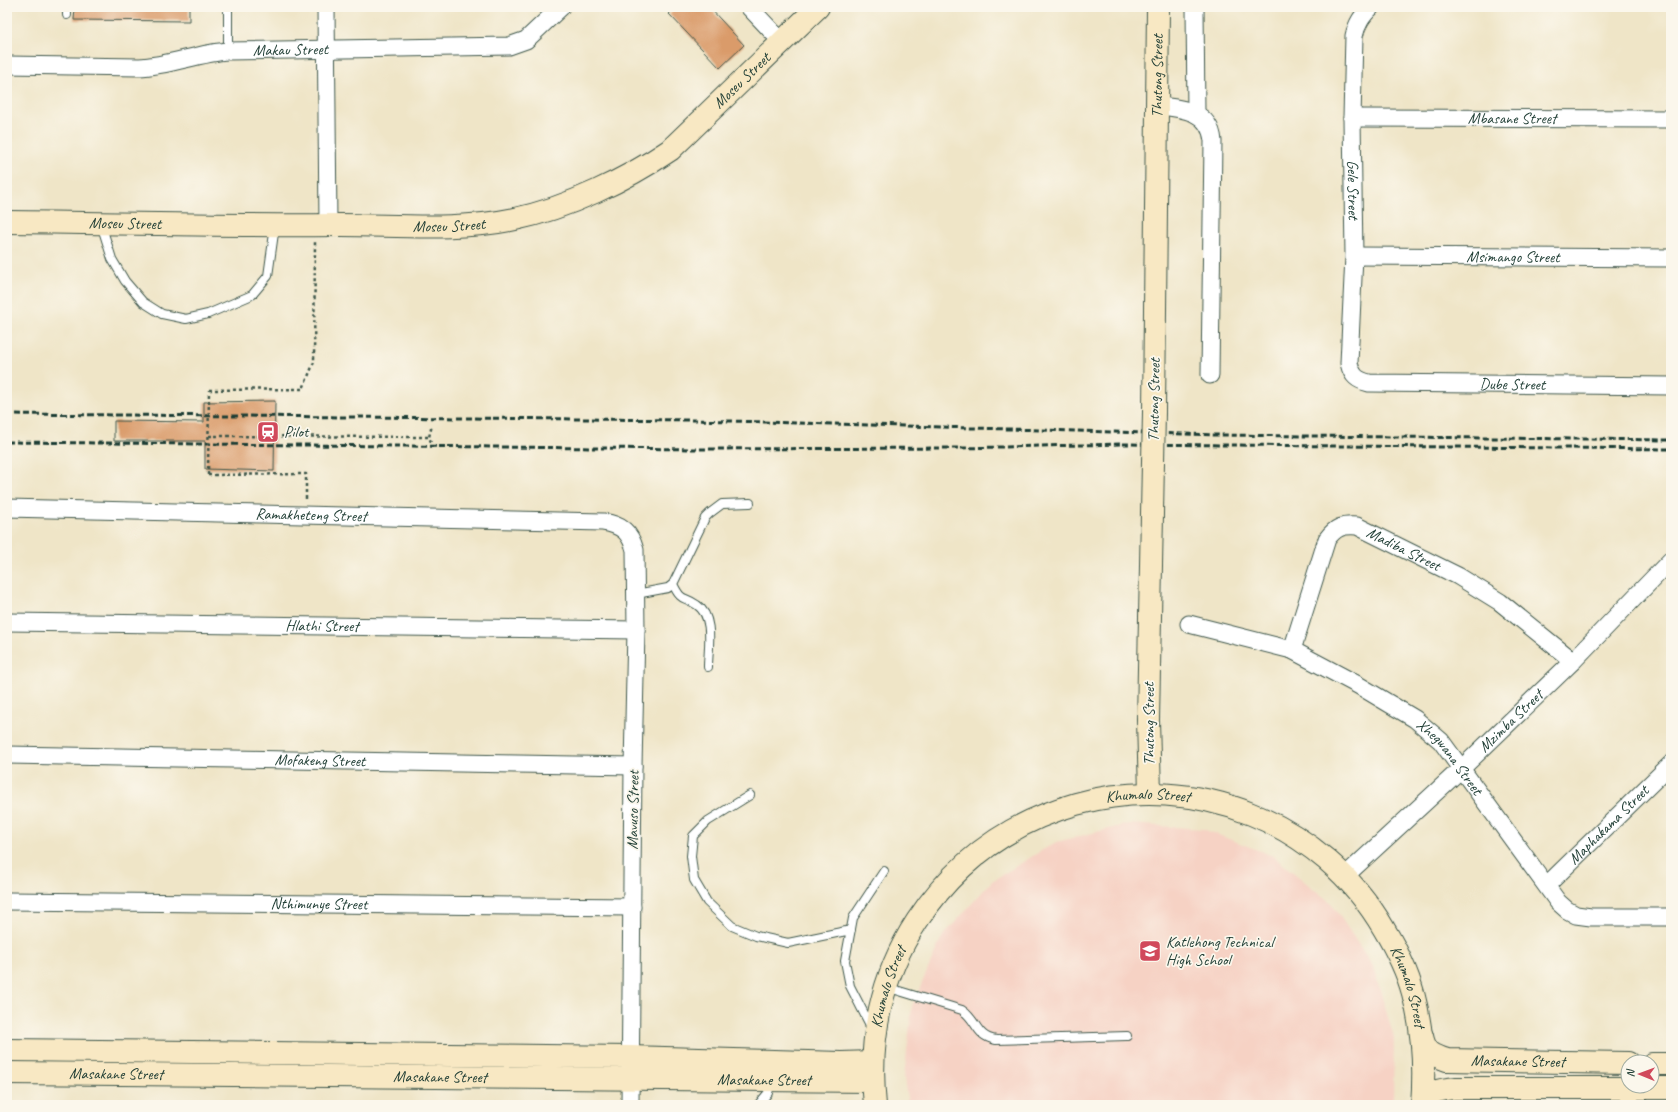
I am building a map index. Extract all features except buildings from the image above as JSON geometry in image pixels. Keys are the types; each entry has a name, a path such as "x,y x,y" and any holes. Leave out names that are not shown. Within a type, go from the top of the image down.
{"street":[{"path":"322,225 326,7"},
{"name":"Makau Street","path":"7,65 146,67 211,52 326,48 513,45 522,43 530,37 561,7"},
{"path":"749,7 782,42"},
{"name":"Moseu Street","path":"7,222 450,226 486,223 536,214 568,202 636,171 670,150 818,7"},
{"name":"Thutong Street","path":"1150,793 1148,720 1154,412 1158,7"},
{"path":"1195,7 1196,114"},
{"name":"Gele Street","path":"1355,378 1349,363 1354,256 1352,118 1354,36 1357,24 1371,7"},
{"path":"1158,106 1175,107 1196,114 1208,124 1212,132 1210,375"},
{"name":"Mbasane Street","path":"1352,118 1671,119"},
{"name":"Msimango Street","path":"1354,256 1671,258"},
{"name":"Dube Street","path":"1355,378 1369,382 1671,386"},
{"name":"Ramakheteng Street","path":"7,508 603,522 615,524"},
{"name":"Mavuso Street","path":"615,524 627,533 632,540 635,550 636,630 633,766 630,1105"},
{"name":"Madiba Street","path":"1292,650 1327,539 1338,527 1347,525 1357,526 1464,580 1500,602 1573,661"},
{"name":"Mzimba Street","path":"1345,876 1461,769 1573,661 1671,560"},
{"name":"Hlathi Street","path":"7,622 636,630"},
{"name":"Xhegwana Street","path":"1188,624 1292,650 1358,684 1415,719 1441,741 1558,902 1566,910 1591,917 1671,917"},
{"name":"Mofakeng Street","path":"7,755 633,766"},
{"name":"Maphakama Street","path":"1547,885 1671,764"},
{"name":"Khumalo Street","path":"875,1105 872,1072 875,1035 885,987 904,941 932,899 966,862 1007,833 1052,811 1100,798 1150,793 1193,797 1242,810 1275,824 1312,847 1345,876 1374,910 1396,949 1413,991 1422,1035 1424,1075 1422,1105"},
{"name":"Nthimunye Street","path":"7,901 632,907"},
{"name":"Masakane Street","path":"1422,1035 1424,1046 1434,1055 1447,1060 1620,1063"},
{"name":"Masakane Street","path":"7,1050 630,1057 841,1063 872,1072"},
{"path":"1660,1064 1671,1064"},
{"name":"Masakane Street","path":"7,1073 771,1080 872,1072"},
{"name":"Masakane Street","path":"1422,1105 1432,1093 1443,1089 1456,1088 1671,1088"}],"lane":[{"path":"228,7 228,51"},
{"path":"101,223 112,259 125,281 143,302 162,314 186,319 208,314 231,306 252,295 268,276 275,225"},
{"path":"636,594 668,588 673,584 705,518 710,513 722,504 750,503"},
{"path":"673,584 678,595 698,606 705,613 708,622 708,667"},
{"path":"750,795 708,821 693,836 691,856 694,880 707,902 732,926 756,936 788,943 851,930"},
{"path":"875,1035 850,986 845,961 853,918 884,871"},
{"path":"885,987 962,1010 970,1016 981,1034 987,1038 996,1040 1127,1036"},
{"path":"758,1105 768,1092 771,1080"}],"path":[{"path":"307,516 306,474 208,475 209,390 303,389 314,362 322,225"},
{"path":"431,442 429,437 432,425"},
{"path":"208,436 429,437"}],"shaded area":[{"name":"Katlehong Technical High School","path":"1129,824 1203,829 1273,856 1331,903 1373,966 1394,1038 1393,1105 908,1105 904,1078 912,1006 942,937 992,881 1056,842"}],"railway":[{"path":"7,414 695,420 1217,435 1671,440"},
{"path":"7,442 695,449 962,448 1121,444 1671,449"}],"place":[{"name":"Pilot","path":"268,432"},
{"name":"Katlehong Technical High School","path":"1150,951"}]}
